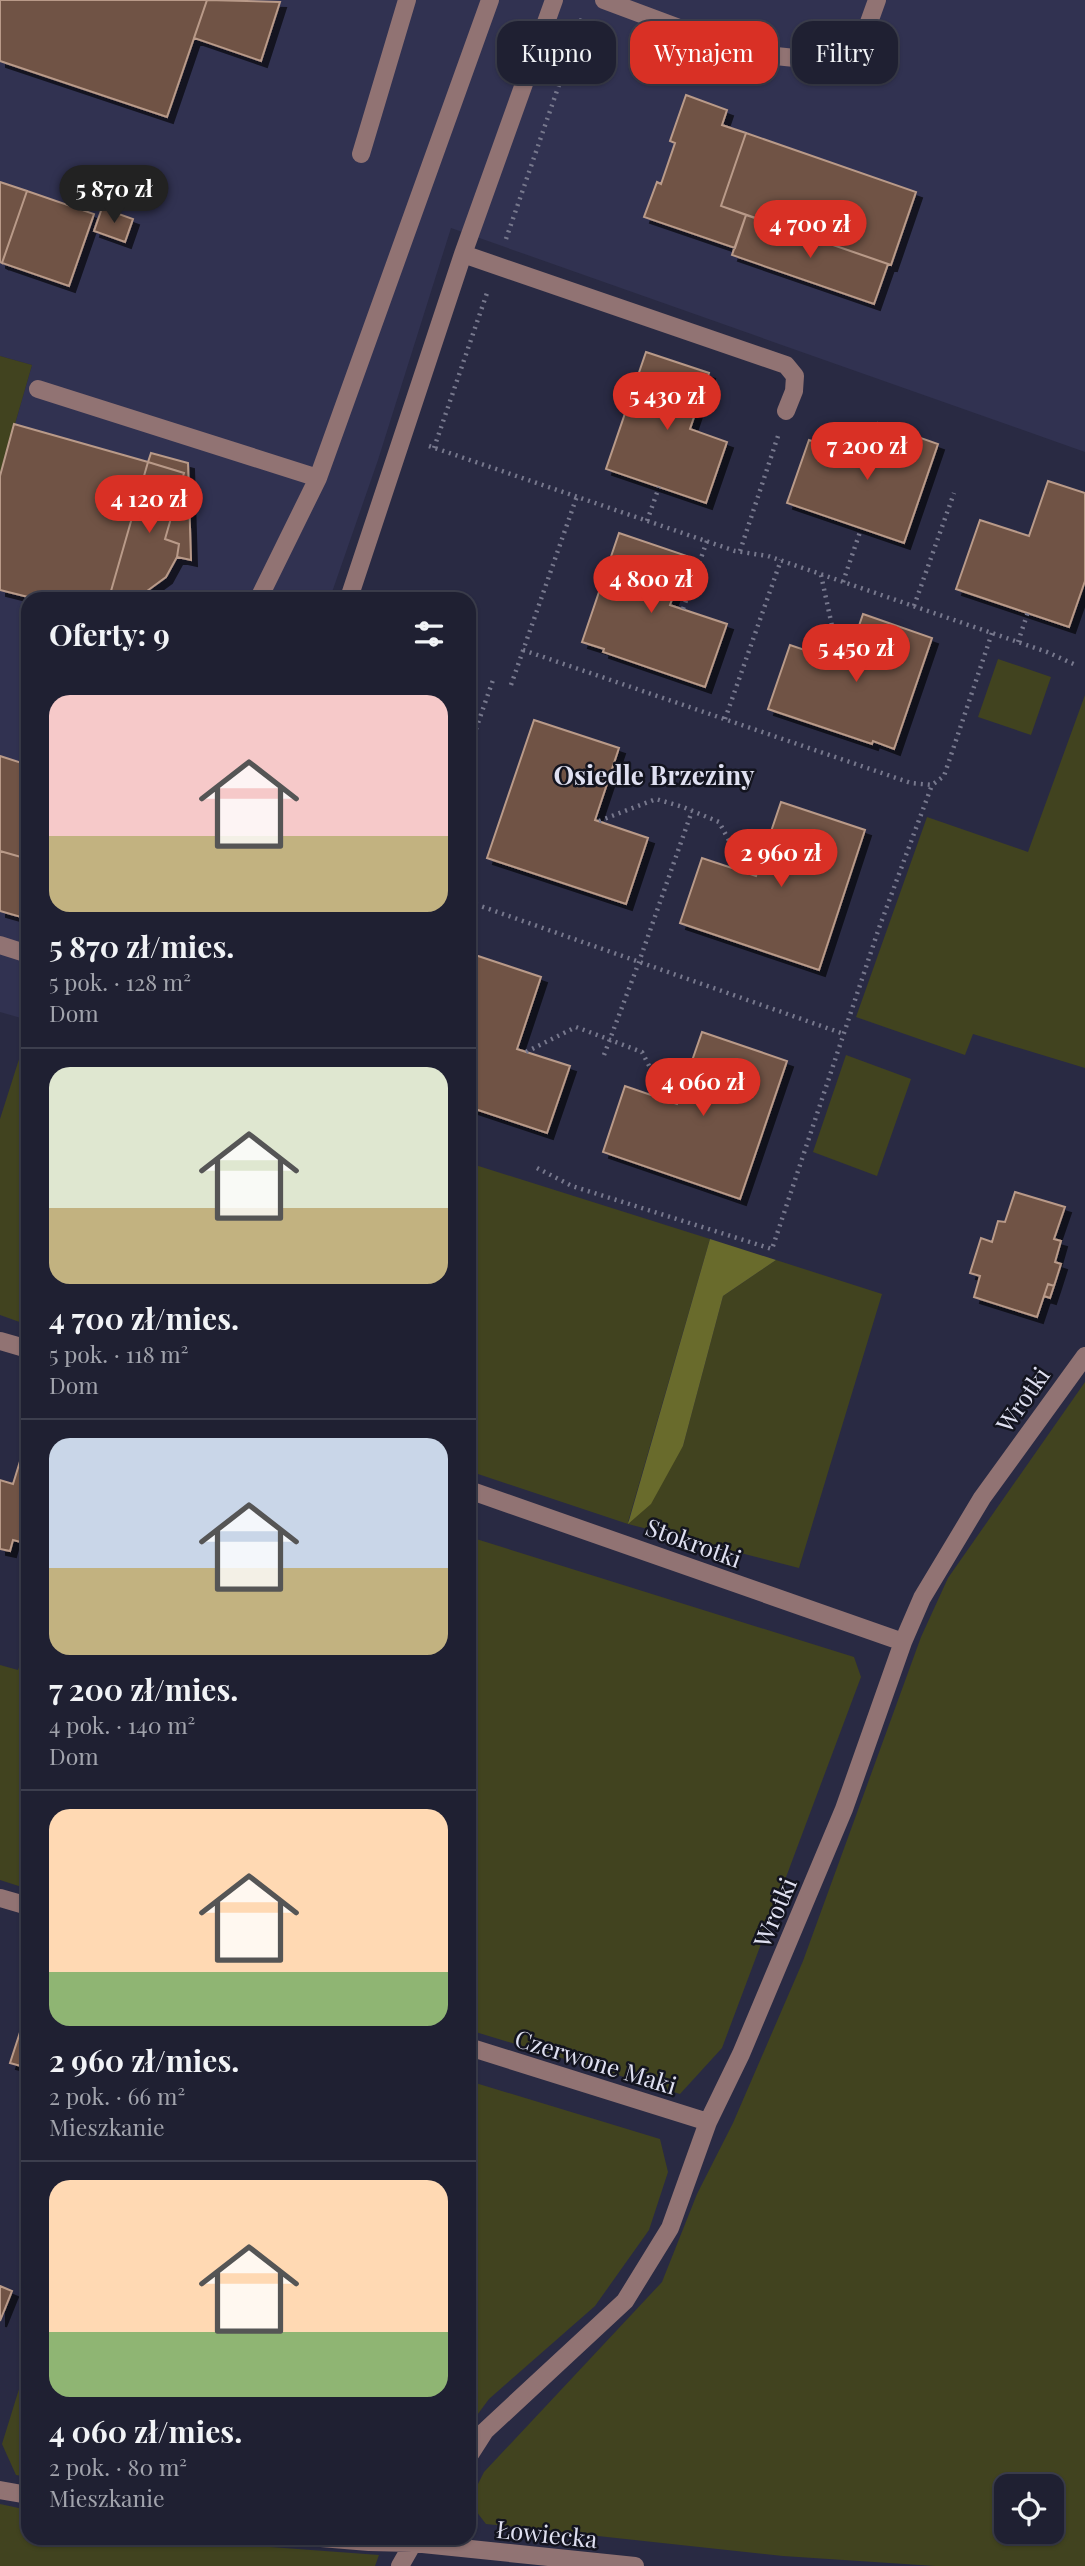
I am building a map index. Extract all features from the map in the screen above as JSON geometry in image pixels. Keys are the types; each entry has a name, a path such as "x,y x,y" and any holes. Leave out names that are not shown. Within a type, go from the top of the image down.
{"street":[{"path":"361,154 407,0"},
{"path":"263,592 318,478 490,0"},
{"path":"351,592 463,254 554,0"},
{"path":"604,0 746,53 854,64 877,0"},
{"path":"463,254 786,365 795,376 794,391 786,411"},
{"path":"38,389 318,478"},
{"path":"0,945 21,952"},
{"path":"0,1341 21,1347"},
{"name":"Wrotki","path":"476,2445 485,2431 625,2301 670,2228 708,2122 741,2054 844,1809 903,1642 922,1598 982,1498 1085,1356"},
{"name":"Stokrotki","path":"476,1492 903,1642"},
{"path":"0,1898 21,1904"},
{"name":"Czerwone Maki","path":"476,2049 708,2122"},
{"path":"0,2490 21,2494"},
{"path":"400,2566 412,2545"},
{"name":"Łowiecka","path":"457,2545 635,2566"}],"path":[{"path":"434,448 585,10"},
{"path":"740,551 786,411"},
{"path":"402,437 707,541 781,560 1018,642 1077,666"},
{"path":"647,521 659,487"},
{"path":"914,606 954,493"},
{"path":"511,685 577,496"},
{"path":"843,582 861,529"},
{"path":"684,609 707,541"},
{"path":"725,719 781,560"},
{"path":"821,574 840,663"},
{"path":"1018,642 1028,612"},
{"path":"537,1168 572,1186 772,1249 879,928 932,785 944,776 992,633"},
{"path":"523,650 911,783 932,785"},
{"path":"476,729 493,680"},
{"path":"599,821 656,799 692,811 719,822 746,872"},
{"path":"604,1055 692,811"},
{"path":"476,904 844,1034"},
{"path":"526,1052 576,1027 610,1038 642,1052 667,1101"}],"shaded area":[{"path":"0,0 1085,0 1085,452 451,228 378,460 332,592 21,592 21,1018 0,1012 0,476 32,365 0,356"},
{"path":"710,1239 776,1260 723,1296 683,1446 651,1504 628,1524"}],"green space":[{"path":"0,356 32,365 0,476"},
{"path":"998,659 1051,677 1031,735 978,717"},
{"path":"1085,695 1085,1068 973,1034 965,1055 856,1017 927,817 1028,852"},
{"path":"21,1053 21,1322 0,1315 0,1119"},
{"path":"846,1055 911,1079 877,1176 813,1152"},
{"path":"476,1165 710,1239 628,1522 683,1446 723,1296 776,1260 882,1294 799,1568 628,1524 476,1473"},
{"path":"1085,1382 1085,2566 935,2566 783,2556 486,2524 476,2511 476,2488 484,2472 662,2282 697,2194 733,2123 803,1961 921,1637 948,1578"},
{"path":"476,1539 854,1657 861,1677 722,2048 680,2094 476,2032"},
{"path":"21,1661 21,1887 0,1880 0,1665 18,1670"},
{"path":"476,2083 660,2139 668,2172 649,2230 595,2306 489,2399 476,2417"},
{"path":"21,2383 21,2476 16,2475 2,2444"},
{"path":"0,2504 21,2508 21,2545 250,2545 379,2555 375,2566 0,2566"}],"building":[{"path":"0,0 207,0 167,117 0,61"},
{"path":"207,0 280,2 261,61 194,38"},
{"path":"686,95 727,110 722,125 746,133 721,206 746,215 735,248 644,217 657,182 661,184 675,143 670,141"},
{"path":"746,133 916,192 891,265 721,206"},
{"path":"0,182 27,191 2,263 0,262"},
{"path":"27,191 94,214 69,286 2,263"},
{"path":"102,208 133,219 125,242 94,231"},
{"path":"746,215 888,264 874,304 732,255"},
{"path":"646,352 709,373 690,429 727,442 706,503 606,469"},
{"path":"878,423 938,444 904,543 787,503 809,440 865,459"},
{"path":"14,424 148,462 111,592 21,592 21,595 0,590 0,476"},
{"path":"151,453 188,463 191,560 177,557 179,544 165,539 184,473 148,462"},
{"path":"148,462 184,473 165,539 179,544 177,557 166,577 147,592 111,592"},
{"path":"1048,481 1085,493 1085,581 1069,627 956,589 980,520 1029,536"},
{"path":"619,533 687,556 670,605 727,624 705,687 603,652 604,649 582,642"},
{"path":"863,614 932,638 894,749 768,709 790,645 846,664"},
{"path":"534,720 619,748 595,820 648,838 626,904 487,858"},
{"path":"0,756 21,763 21,857 0,851"},
{"path":"781,802 865,830 819,970 680,923 702,858 756,876"},
{"path":"0,851 21,857 21,917 0,911"},
{"path":"476,955 541,977 517,1049 570,1066 547,1133 476,1109"},
{"path":"702,1032 787,1061 740,1199 603,1152 625,1086 677,1104"},
{"path":"1015,1192 1065,1207 1054,1239 1061,1241 1055,1262 1061,1264 1054,1286 1048,1284 1037,1317 974,1297 980,1276 970,1273 981,1238 992,1242 998,1221 1005,1222"},
{"path":"1048,1284 1054,1286 1050,1298 1044,1296"},
{"path":"21,1458 21,1542 13,1540 10,1551 0,1549 0,1480 13,1484"},
{"path":"21,2029 21,2066 10,2063"},
{"path":"0,2286 12,2291 0,2321"}],"district":[{"name":"Osiedle Brzeziny","path":"654,774"}]}
